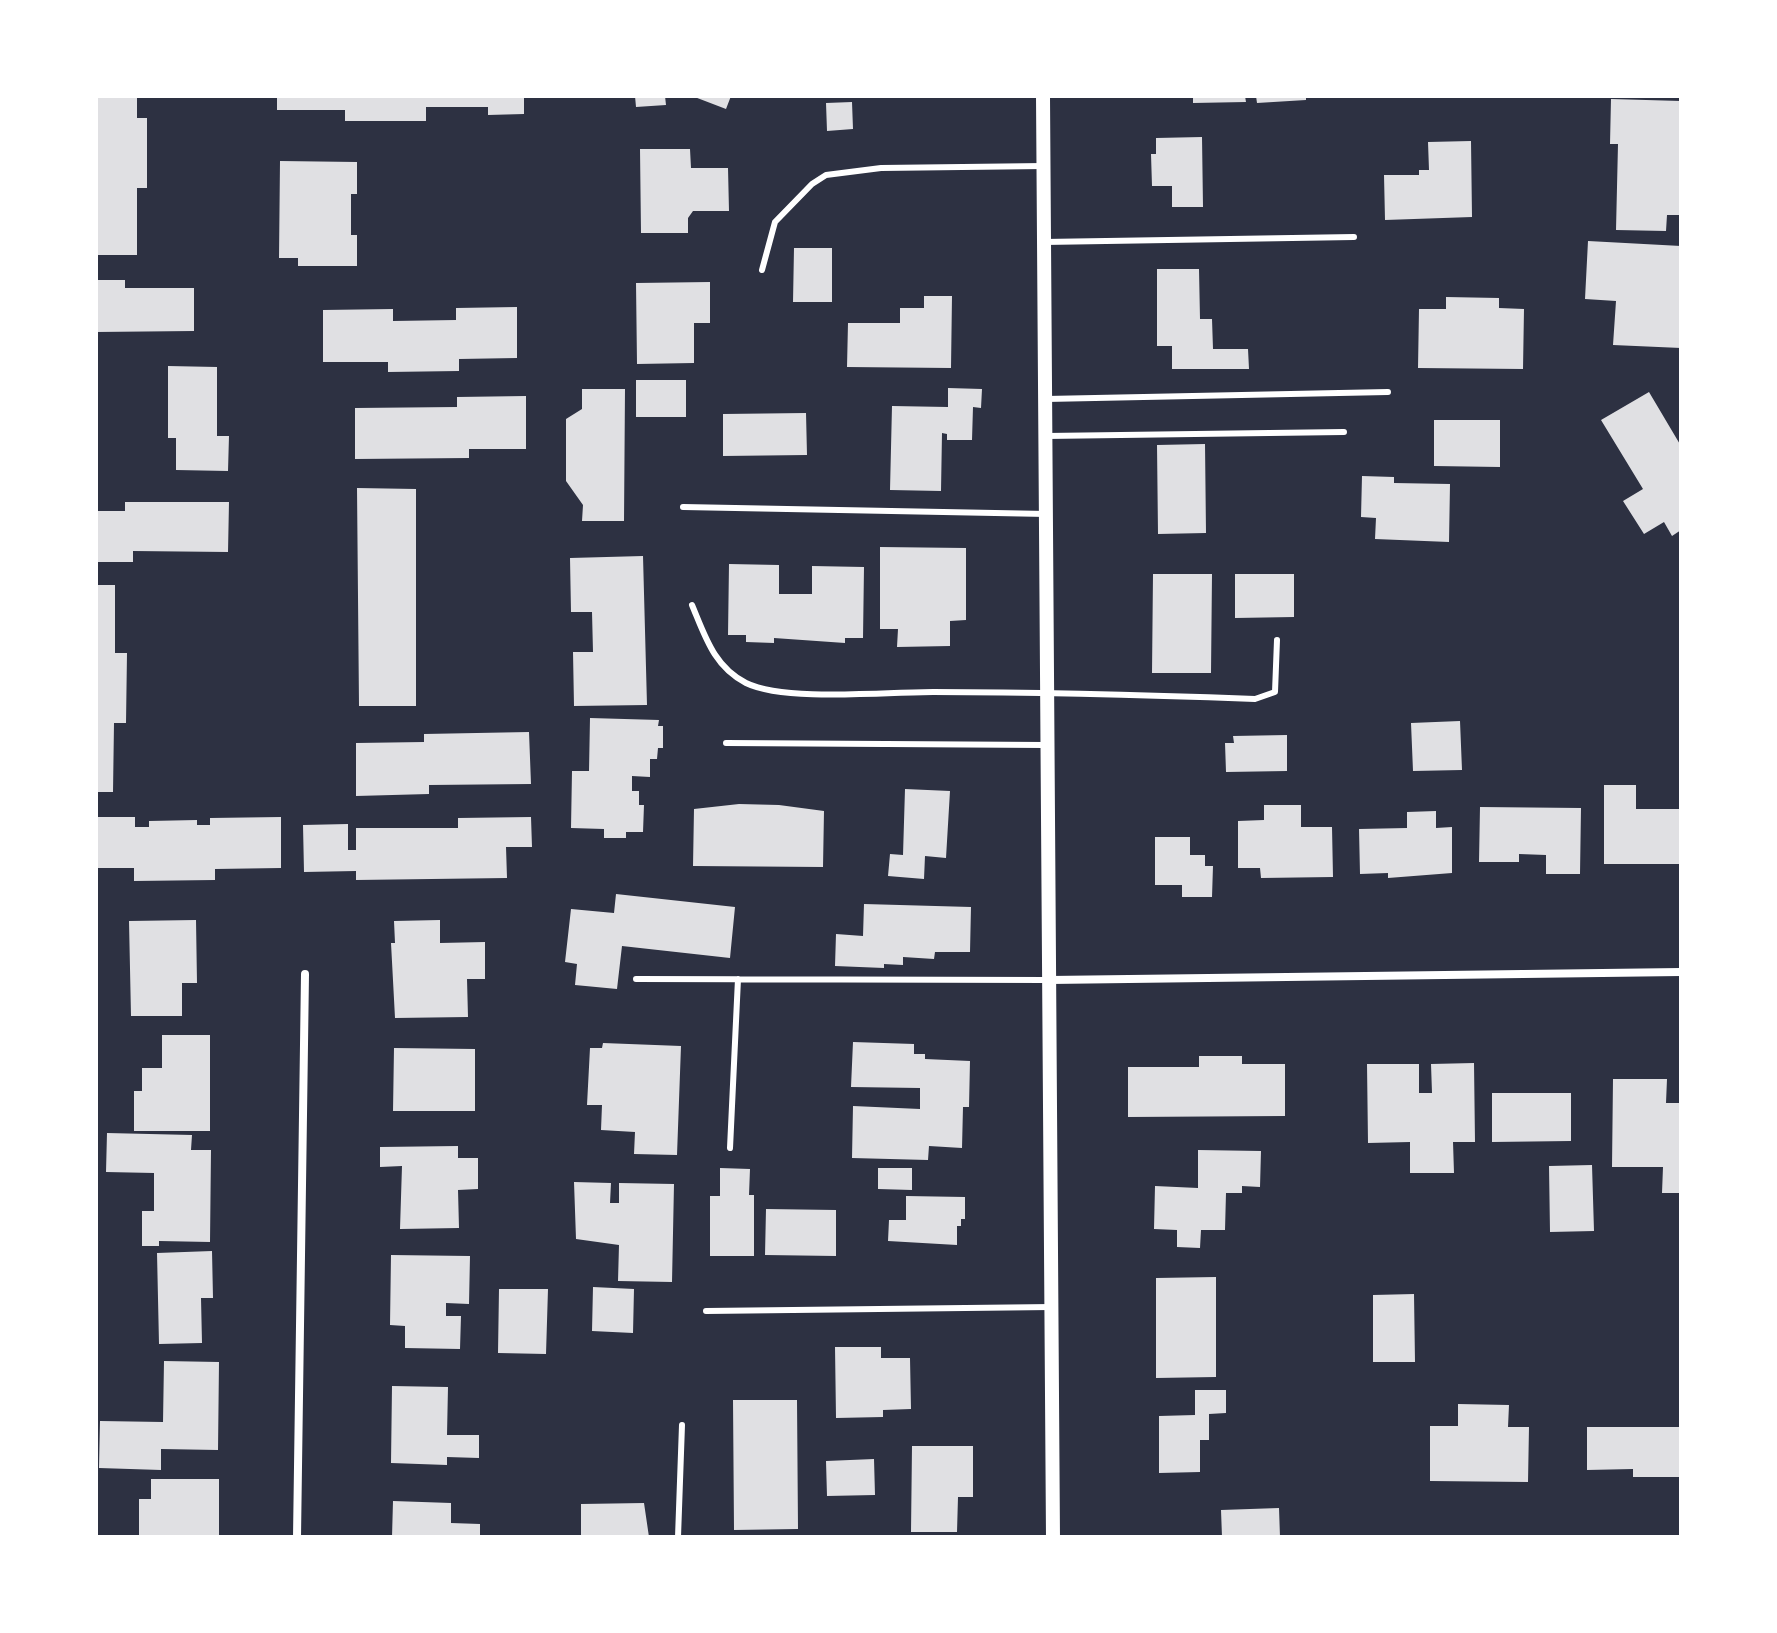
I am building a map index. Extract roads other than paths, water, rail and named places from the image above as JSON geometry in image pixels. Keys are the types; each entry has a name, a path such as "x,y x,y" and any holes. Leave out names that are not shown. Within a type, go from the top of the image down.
{"street":[{"path":"1043,96 1053,1537"},
{"path":"1050,980 1681,972"},
{"path":"297,1537 305,974"}],"lane":[{"path":"762,270 775,222 812,184 826,175 881,168 1044,166"},
{"path":"1044,242 1354,237"},
{"path":"1046,399 1388,392"},
{"path":"1046,436 1344,432"},
{"path":"683,507 1047,514"},
{"path":"692,605 711,651 728,672 749,684 793,692 1048,692 1255,699 1275,692 1277,640"},
{"path":"726,743 1049,745"},
{"path":"636,979 1050,980"},
{"path":"730,1148 738,979"},
{"path":"706,1311 1052,1307"},
{"path":"678,1537 682,1425"}]}
